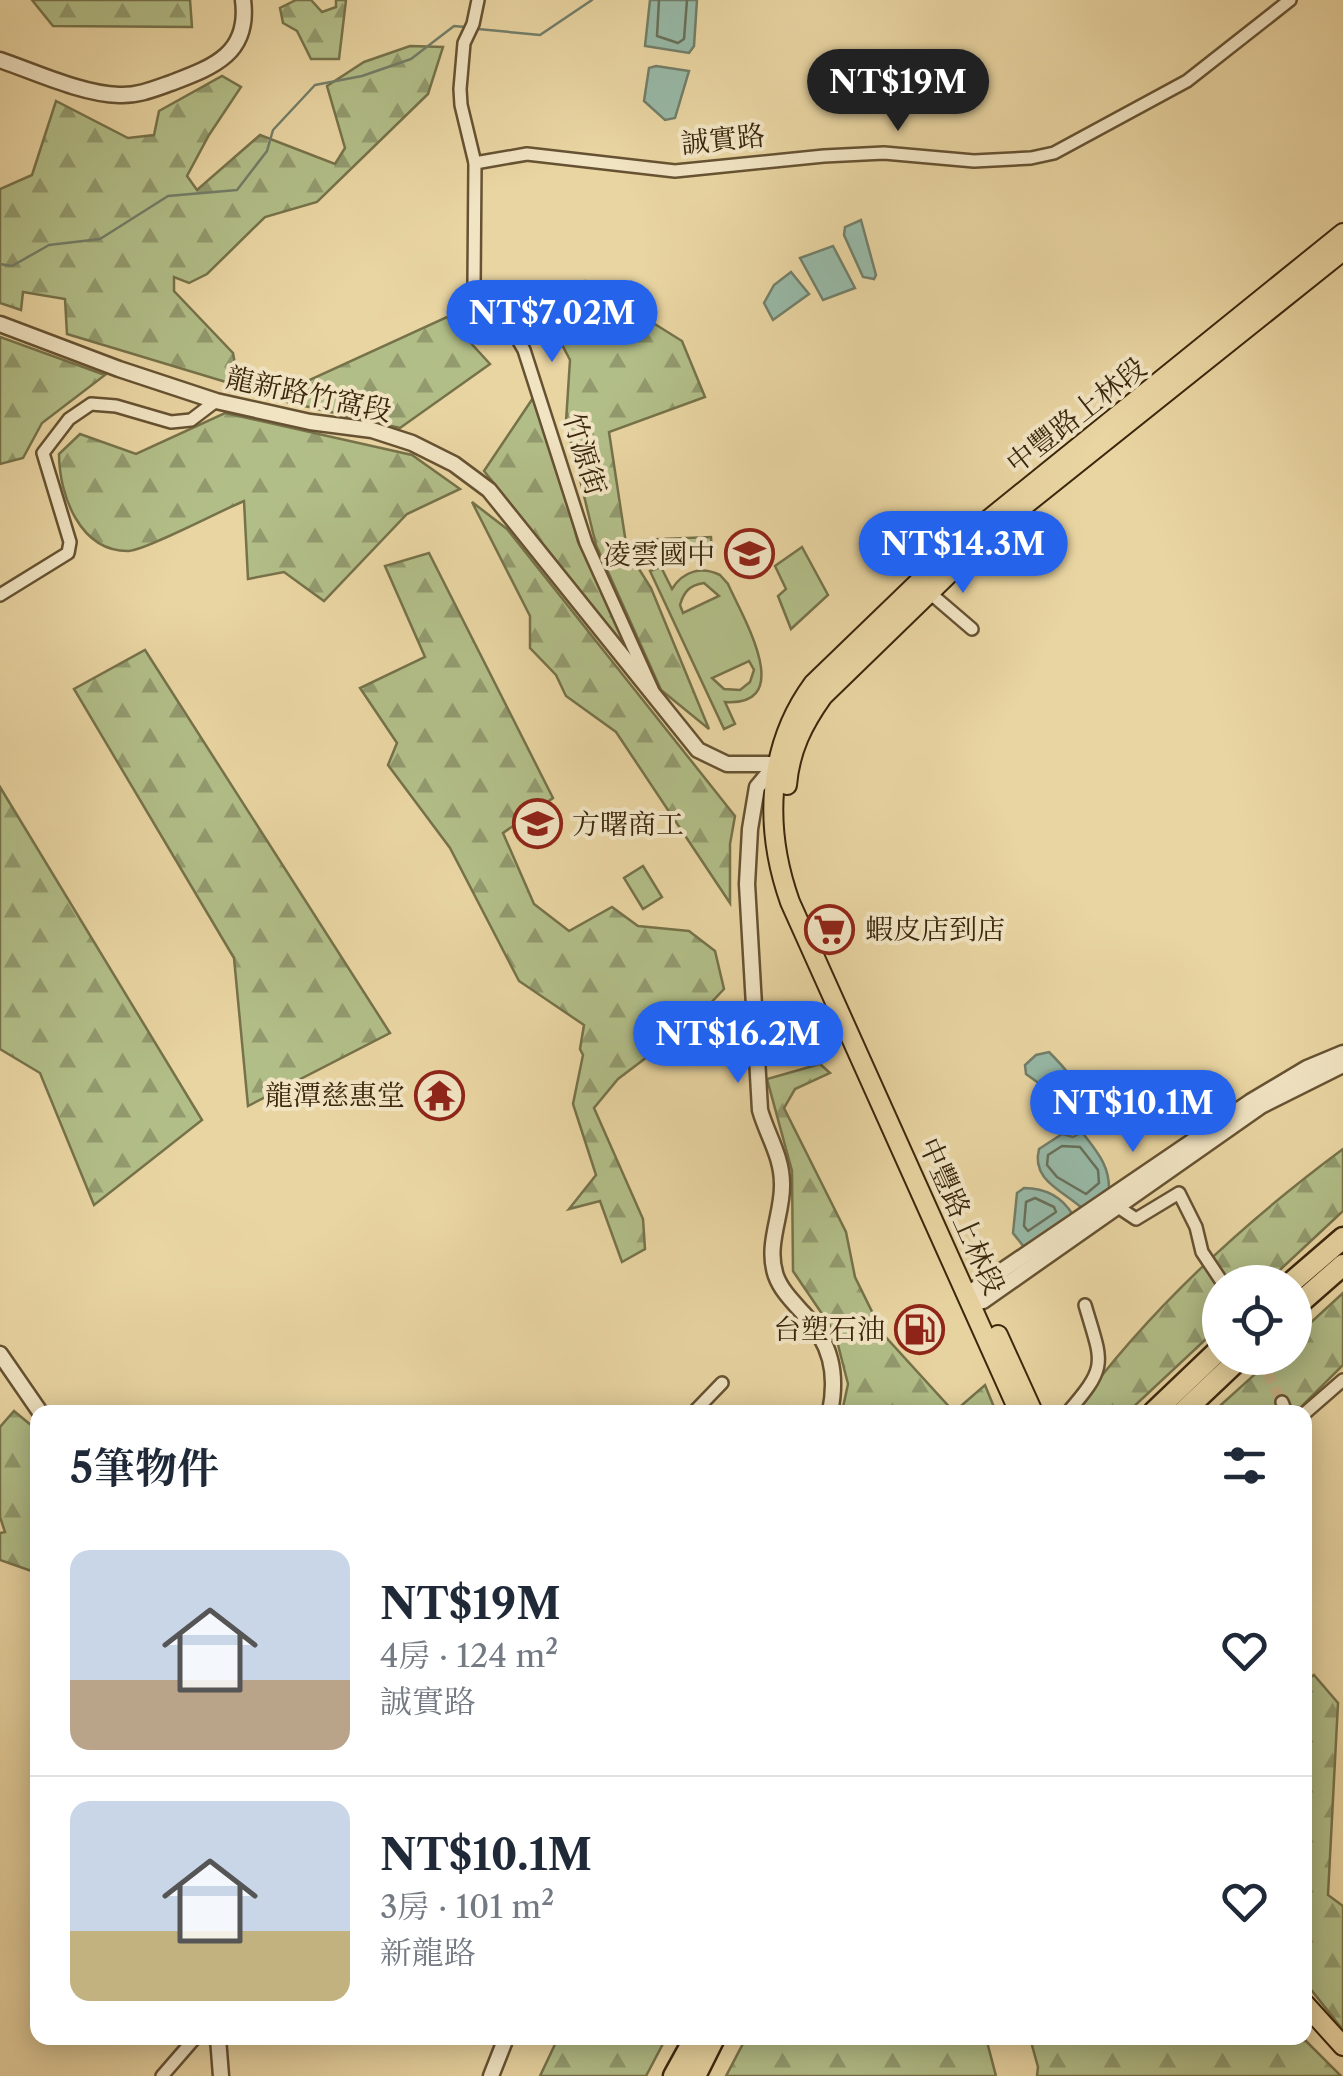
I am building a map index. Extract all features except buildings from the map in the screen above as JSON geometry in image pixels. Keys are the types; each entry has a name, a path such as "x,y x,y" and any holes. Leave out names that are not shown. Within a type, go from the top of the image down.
{"highway":[{"path":"1312,1265 1343,1238"},
{"path":"1312,1292 1343,1265"},
{"path":"1161,1405 1202,1366"},
{"path":"1190,1405 1222,1375"},
{"path":"674,2076 691,2045"},
{"path":"694,2076 710,2045"}],"main road":[{"name":"中豐路上林段","path":"1030,1405 784,884 774,840 784,736 797,706 813,684 957,545 1343,233"},
{"name":"中豐路上林段","path":"783,764 822,696 994,529 1343,251"},
{"name":"中豐路上林段","path":"977,1298 1015,1405"},
{"path":"1312,2012 1343,2046"},
{"path":"1312,2025 1343,2058"}],"street":[{"path":"0,60 118,96 146,92 209,69 232,51 242,32 244,0"},
{"name":"竹源街","path":"478,0 464,44 461,105 475,163 474,285 510,326 524,350 586,543 653,693"},
{"name":"誠實路","path":"475,163 527,154 675,170 884,153 974,161 1030,158 1054,153 1187,81 1290,0"},
{"name":"龍新路竹窩段","path":"0,324 119,370 216,400 310,422 372,430 412,442 454,464 489,490 698,750 710,758 744,766 783,764"},
{"path":"0,595 68,553 70,542 43,453 70,419 91,404 116,406 171,422 191,420 216,400"},
{"path":"930,593 972,629"},
{"path":"783,764 757,787 750,829 747,884 760,1110 776,1148 782,1178 774,1231 776,1277 827,1343 835,1386 831,1405"},
{"path":"977,1298 1250,1102 1308,1068 1343,1053"},
{"path":"977,1298 1118,1207 1261,1106 1343,1065"},
{"path":"1118,1207 1136,1219 1180,1193 1211,1265"},
{"path":"1074,1405 1099,1372 1099,1355 1085,1306"},
{"path":"0,1354 35,1405"},
{"path":"1312,1407 1343,1380"},
{"path":"701,1405 722,1383"},
{"path":"162,2076 189,2045"},
{"path":"219,2045 222,2076"},
{"path":"491,2076 503,2045"}],"green space":[{"path":"32,0 190,0 192,27 53,26"},
{"path":"296,0 311,0 322,12 336,7 336,0 346,0 339,59 311,59 297,31 283,23 280,8"},
{"path":"410,46 443,47 428,94 317,202 265,217 207,274 189,283 174,277 174,291 233,353 239,386 67,334 65,299 23,292 21,310 0,303 0,189 32,175 56,101 128,138 154,135 159,111 222,76 241,87 187,176 197,190 260,135 335,164 345,148 327,86 364,62"},
{"path":"586,281 682,341 705,397 609,432 627,550 651,588 709,729 661,690 596,545 566,422 570,360 531,285"},
{"path":"447,317 490,364 400,428 270,398"},
{"path":"0,337 105,375 42,423 23,458 0,464"},
{"path":"533,398 553,450 578,542 638,659 629,663 615,634 484,471"},
{"path":"225,413 412,455 460,489 407,514 324,601 284,572 248,579 244,501 129,551 112,549 85,532 68,503 59,454 80,434 136,454"},
{"path":"472,502 507,529 735,816 730,844 730,903 616,732 566,696 556,675 530,648 530,616"},
{"path":"711,537 712,557 637,560 636,540"},
{"path":"802,547 828,595 791,629 778,596 786,589 775,566"},
{"path":"429,553 553,798 503,833 534,904 569,931 612,907 638,926 689,931 715,951 724,989 692,1023 618,1079 594,1108 643,1219 645,1249 622,1262 600,1201 569,1209 596,1175 573,1104 583,1055 580,1049 584,1025 519,981 450,848 388,765 397,743 360,688 425,657 385,566"},
{"path":"661,567 672,589 687,574 699,571 720,575 728,584 752,636 761,675 758,690 747,700 725,702 735,724 724,729 650,571","holes":["704,583 719,596 683,613 680,605 686,592","749,661 754,670 750,682 740,690 724,689 712,678"]},
{"path":"145,650 390,1033 248,1106 234,958 74,689"},
{"path":"0,787 202,1120 94,1205 40,1073 0,1049"},
{"path":"643,866 662,897 643,909 624,878"},
{"path":"820,1064 830,1073 795,1089 784,1108 846,1232 855,1277 883,1334 948,1405 844,1405 848,1384 835,1333 793,1271 792,1171 767,1079"},
{"path":"1343,1149 1343,1211 1285,1265 1203,1265"},
{"path":"1202,1266 1202,1343 1135,1405 1079,1405 1133,1338"},
{"path":"1343,1293 1343,1365 1303,1405 1221,1405 1254,1375 1312,1375 1312,1321"},
{"path":"985,1385 993,1405 962,1405"},
{"path":"14,1411 30,1424 30,1571 0,1560 0,1533 5,1532 0,1517 0,1427"},
{"path":"1312,1676 1338,1703 1328,1895 1343,1906 1343,2030 1312,1991"},
{"path":"555,2045 662,2045 646,2076 540,2076"},
{"path":"742,2045 988,2045 996,2076 726,2076"},
{"path":"1032,2045 1310,2045 1341,2076 1037,2076"}],"water":[{"path":"650,0 697,0 694,46 689,53 645,46"},
{"path":"649,68 689,71 675,118 665,120 644,101"},
{"path":"861,220 874,279 863,277 844,235 845,227"},
{"path":"833,246 855,288 823,300 800,258"},
{"path":"791,272 809,294 773,320 764,303 774,285"},
{"path":"1049,1052 1070,1076 1078,1097 1078,1105 1052,1124 1051,1092 1026,1074 1025,1065 1036,1055"},
{"path":"1082,1132 1104,1165 1109,1188 1083,1209 1050,1184 1038,1160 1039,1149 1062,1134 1073,1137"},
{"path":"1024,1188 1052,1195 1073,1215 1024,1247 1013,1233 1017,1193"}],"waterway":[{"path":"478,29 540,35 592,0"},
{"path":"0,264 12,266 49,245 100,239 168,196 237,190 267,151 273,130 315,85 362,76 411,59 454,26 465,27"}],"tunnel":[{"path":"1268,1375 1282,1402"}],"place":[{"name":"凌雲國中","path":"750,554"},
{"name":"方曙商工","path":"537,824"},
{"name":"蝦皮店到店","path":"830,929"},
{"name":"龍潭慈惠堂","path":"440,1095"},
{"name":"台塑石油","path":"920,1329"}]}
